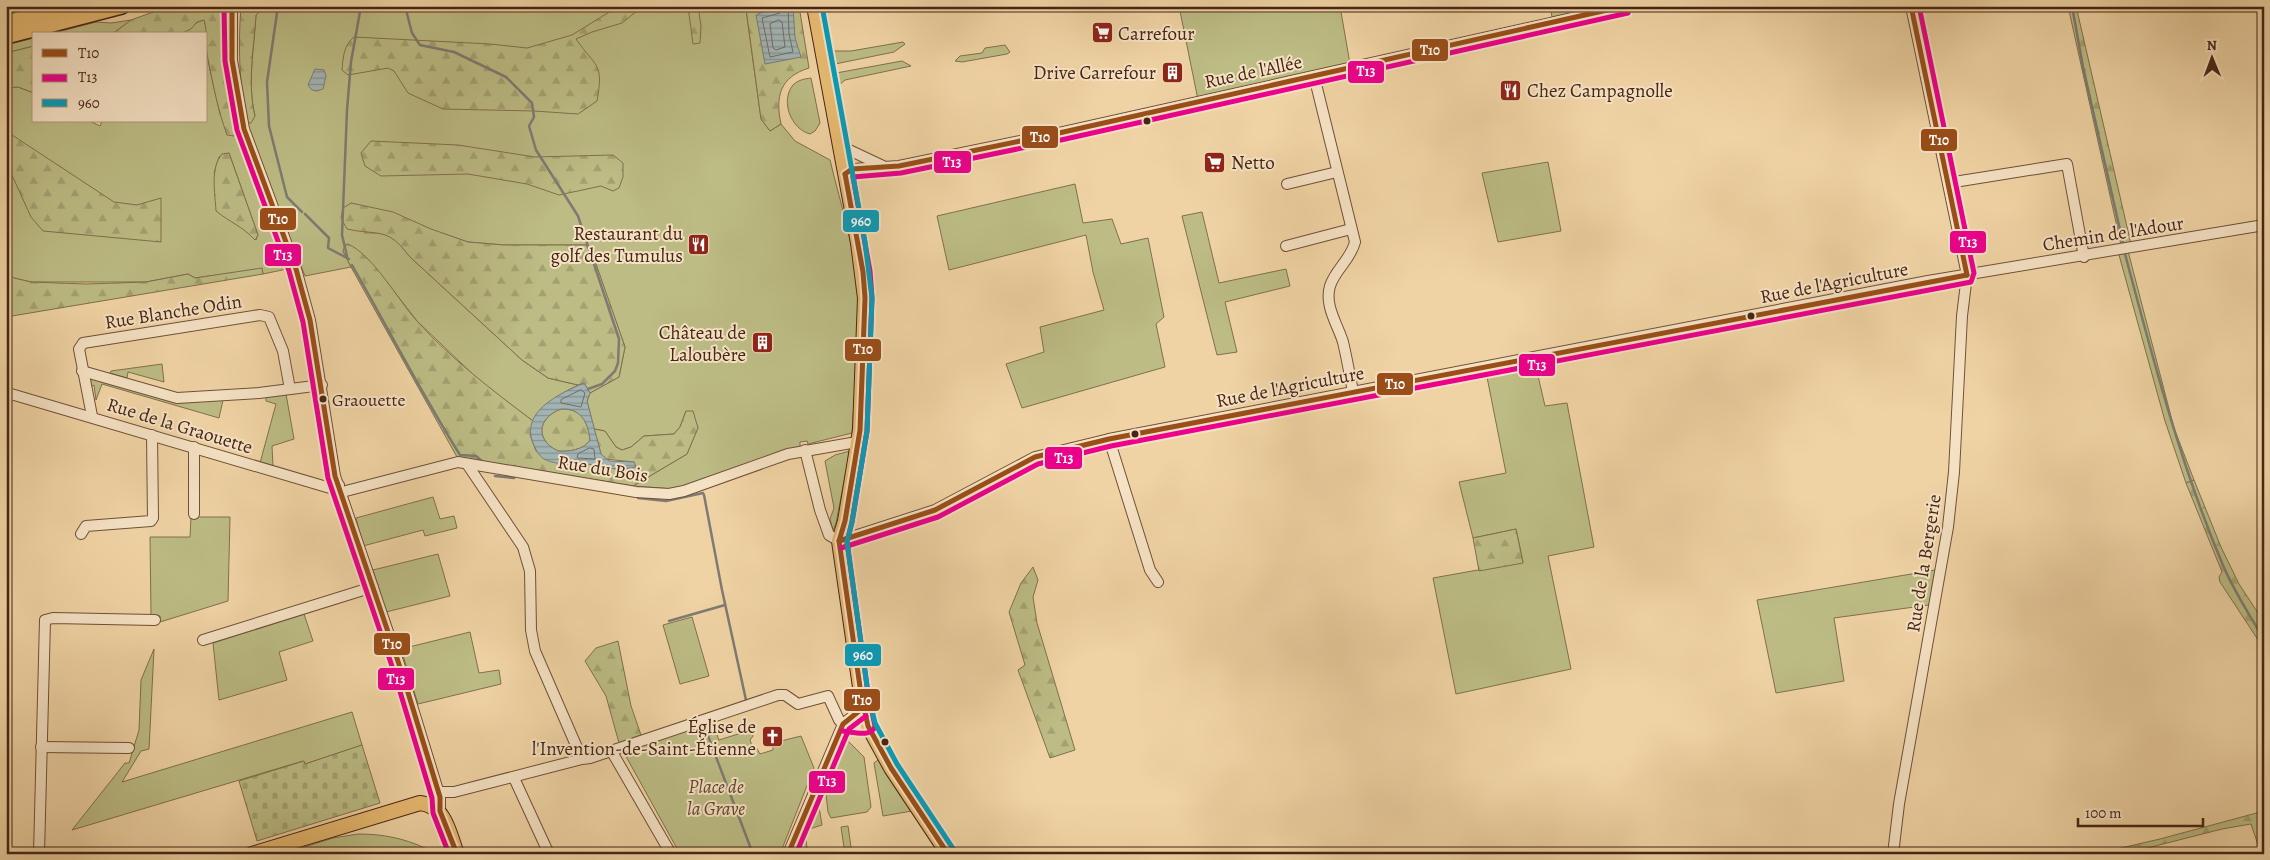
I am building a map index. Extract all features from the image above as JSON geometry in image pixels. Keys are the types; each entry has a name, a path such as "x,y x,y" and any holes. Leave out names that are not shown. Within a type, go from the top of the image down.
{"highway":[{"path":"6,23 73,6"},
{"path":"6,36 122,6"}],"main road":[{"path":"814,6 863,272 865,298 862,395 857,442 849,498 839,540 863,708 868,726 891,768 948,854"},
{"path":"252,854 412,804 428,804 440,811 458,854"}],"street":[{"name":"Rue de l'Allée","path":"845,174 852,169 899,166 1059,132 1626,6"},
{"path":"1911,6 1968,275"},
{"path":"232,7 232,60 244,129 296,269 310,320 336,476 402,673 441,802 440,811"},
{"path":"1314,76 1355,242 1333,280 1329,297 1335,326 1342,340 1353,392"},
{"path":"841,154 849,150 886,167"},
{"name":"Rue de l'Allée","path":"841,154 864,167"},
{"path":"1948,183 2067,164 2084,256"},
{"path":"1287,184 1338,172"},
{"name":"Chemin de l'Adour","path":"1968,275 2264,225"},
{"path":"1286,246 1352,229"},
{"name":"Rue de l'Agriculture","path":"839,540 935,510 1035,457 1109,439 1968,275"},
{"name":"Rue de la Bergerie","path":"1892,854 1899,804 1948,527 1954,472 1962,316 1968,275"},
{"name":"Rue Blanche Odin","path":"92,416 78,349 83,343 265,315 269,317 283,351 290,390"},
{"path":"82,371 177,398 290,390 322,385"},
{"name":"Rue de la Graouette","path":"11,394 92,416 330,488 340,489"},
{"path":"81,534 86,526 151,521 153,518 152,435"},
{"path":"1109,439 1150,570 1158,582"},
{"name":"Rue du Bois","path":"340,489 458,462 636,492 669,494 684,491 788,454 857,442"},
{"path":"194,448 194,514"},
{"path":"805,450 820,510 829,535 839,540"},
{"path":"467,464 523,547 530,572 531,630 535,651 582,759"},
{"path":"203,640 373,587"},
{"path":"39,854 45,620 53,618 155,620"},
{"path":"428,804 430,797 438,792 454,792 612,752 687,724 778,694 786,695 798,704 828,696 839,720 843,724 868,726"},
{"path":"788,854 843,724 863,708"},
{"path":"41,747 130,748"},
{"path":"612,752 671,854"},
{"path":"514,778 549,854"}],"green space":[{"path":"170,6 223,6 224,60 237,132 234,136 227,135 218,107 208,59 208,32 206,32 204,20 197,22 191,29 184,32 115,32 131,20"},
{"path":"241,6 280,6 264,7 256,15 251,79 255,116 251,123 247,123 241,80 239,51"},
{"path":"619,6 643,6 622,23 576,39 597,66 599,72 597,101 578,114 443,109 408,93 394,71 388,68 348,75 342,70 346,48 354,37 490,44 527,48 572,35"},
{"path":"688,6 698,6 701,26 700,43 693,44"},
{"path":"748,6 746,9 761,119 770,131 781,124 795,141 830,160 848,230 858,285 859,303 858,351 852,433 808,444 807,441 800,442 800,446 698,484 675,489 633,486 687,454 698,427 686,411 680,427 674,434 644,436 631,447 622,450 616,447 605,431 594,429 587,401 590,393 619,377 625,347 595,262 586,245 504,245 468,242 351,203 365,233 380,233 391,237 400,244 409,256 522,360 548,378 578,385 547,404 533,421 482,383 417,321 379,272 343,251 351,267 305,276 270,189 247,123 255,116 251,78 256,15 264,7"},
{"path":"748,6 799,6 809,68 799,72 786,82 780,96 779,114 781,124 770,131 761,119 746,9"},
{"path":"1179,6 1340,6 1350,64 1198,100"},
{"path":"1550,6 1602,6 1552,17"},
{"path":"2068,6 2076,6 2131,244 2121,245"},
{"path":"131,20 115,32 58,32 96,22 111,23"},
{"path":"204,20 207,32 184,32"},
{"path":"32,38 32,46 6,53 6,45"},
{"path":"903,42 905,44 894,52 835,64 833,51 851,51"},
{"path":"1005,45 1010,52 1007,54 962,62 955,61 960,56 982,53 985,48"},
{"path":"32,46 32,92 18,87 6,88 6,53"},
{"path":"208,60 220,114 234,136 237,132 287,269 263,274 262,269 195,278 188,274 146,282 31,282 14,278 6,271 6,88 18,87 32,92 32,122 92,122 100,126 102,122 208,122","holes":["229,153 258,235 256,240 243,228 214,173 219,157"]},
{"path":"902,61 911,66 845,80 838,86 836,73"},
{"path":"811,78 820,123 815,131 810,134 803,131 793,121 789,114 788,99 789,91 795,83"},
{"path":"6,131 114,202 137,205 161,198 161,242 43,231 31,217 6,162"},
{"path":"371,141 458,145 535,157 613,155 623,163 623,177 619,188 613,191 601,186 559,195 527,184 468,174 381,176 365,166 361,153"},
{"path":"229,153 258,235 255,240 246,231 216,211 214,181 216,166 222,154"},
{"path":"1548,162 1561,231 1498,242 1482,173"},
{"path":"1075,184 1083,223 1112,219 1121,244 1148,238 1164,317 1156,324 1165,367 1022,408 1006,364 1044,352 1040,327 1104,310 1093,272 1086,235 949,270 937,216"},
{"path":"351,203 393,212 431,229 468,242 504,245 586,245 595,261 625,347 619,377 590,393 584,383 578,385 548,378 522,360 394,240 381,234 347,229 341,218 343,208"},
{"path":"1202,212 1219,283 1286,269 1290,286 1225,302 1237,352 1217,355 1182,216"},
{"path":"348,244 367,258 430,335 487,386 533,421 530,435 536,451 616,469 636,467 634,462 605,459 601,454 594,429 605,431 616,447 622,450 631,447 644,436 674,434 680,427 686,411 693,411 698,428 687,454 633,486 457,457 351,267 343,251 345,245"},
{"path":"2128,251 2174,428 2194,480 2186,483 2165,421 2119,255"},
{"path":"262,268 263,274 6,317 6,271 14,278 31,282 86,284 146,282 188,274 195,278"},
{"path":"1535,363 1545,406 1567,403 1594,547 1548,556 1571,669 1456,694 1433,578 1523,562 1516,529 1473,538 1459,482 1506,473 1486,372"},
{"path":"162,364 164,382 128,372 127,378 110,373 111,371"},
{"path":"90,377 176,402 223,400 219,418 102,384 96,400 94,385 89,388"},
{"path":"286,394 294,439 272,446 273,466 260,463 276,404 266,401 266,397"},
{"path":"561,409 574,411 582,417 590,440 584,446 571,451 558,451 545,441 542,429 543,423 553,413"},
{"path":"850,451 833,530 830,519 834,508 825,461 835,455"},
{"path":"2194,480 2221,547 2239,584 2264,622 2264,649 2220,582 2219,577 2222,572 2186,483"},
{"path":"433,497 440,519 454,516 457,528 425,536 423,530 363,546 356,518"},
{"path":"191,517 230,517 228,601 160,622 160,616 151,615 150,537 190,537"},
{"path":"1516,529 1523,563 1479,571 1473,538"},
{"path":"438,554 450,596 386,612 373,570"},
{"path":"1033,567 1038,580 1033,597 1037,623 1075,750 1050,758 1018,670 1025,665 1009,612 1021,583"},
{"path":"1935,570 1929,605 1834,618 1844,681 1776,693 1757,600"},
{"path":"304,614 313,641 279,652 287,680 219,700 213,643"},
{"path":"692,617 709,676 680,684 663,625"},
{"path":"470,632 479,673 499,670 501,684 418,704 401,649"},
{"path":"618,641 631,706 641,735 619,743 606,696 585,661 596,648"},
{"path":"154,649 149,749 141,751 122,782 352,712 362,745 305,764 303,761 72,830 125,763 129,763 139,730 141,680"},
{"name":"Place de la Grave","path":"712,722 719,740 751,730 753,736 750,740 752,746 756,747 760,754 773,750 773,743 801,736 814,768 780,854 680,854 623,751"},
{"path":"844,737 864,757 871,807 867,812 831,818 828,812 825,785 822,782 835,756 833,755"},
{"path":"362,745 380,803 257,841 239,781 304,761 305,764"},
{"path":"878,760 886,767 912,811 883,816 874,763"},
{"path":"816,798 820,800 818,801 822,825 803,831"},
{"path":"2264,811 2264,818 2258,820 2264,838 2264,854 2261,854 2251,824 2222,829 2124,854 2095,854 2160,839"},
{"path":"848,826 852,854 845,854 841,827"},
{"path":"358,834 379,835 399,839 437,854 282,854 333,838"},
{"path":"805,834 808,854 793,854 802,835"}],"water":[{"path":"793,7 795,38 801,57 765,64 756,15"},
{"path":"315,69 324,70 326,76 323,89 317,91 312,90 308,85"},
{"path":"584,383 590,393 587,401 601,454 609,461 634,462 636,467 612,469 598,465 556,463 544,459 536,450 531,432 532,422 537,413 554,398","holes":["561,409 568,409 582,417 590,440 580,448 571,451 558,451 545,441 542,429 543,423 553,413"]}],"waterway":[{"path":"278,6 267,82 269,126 287,197 302,212"},
{"path":"347,256 342,235 347,110 351,62 361,6"},
{"path":"405,6 412,33 420,45 454,52 506,77 532,103 534,117 529,126 536,150 578,216 619,339 618,363 615,371 602,384 588,389"},
{"path":"2072,6 2083,67 2123,243"},
{"path":"305,214 329,238 328,248 349,259"},
{"path":"2125,254 2168,410 2193,487 2226,573 2264,640"},
{"path":"352,265 460,455 476,456 483,462"},
{"path":"495,476 514,478"},
{"path":"638,498 666,501 703,493 746,700"},
{"path":"669,621 725,605"},
{"path":"705,728 753,854"}],"transit line":[{"name":"T13","path":"224,6 225,61 237,130 289,271 303,322 328,478 395,675 432,798 433,813 449,854"},
{"name":"T10","path":"232,6 232,60 244,129 296,269 310,320 335,476 402,673 440,797 440,811 457,854"},
{"name":"960","path":"822,6 865,242 872,298 867,431 847,542 868,693 875,723 897,764 954,850"},
{"name":"T10","path":"845,174 852,169 899,166 1059,133 1625,6"},
{"name":"T10","path":"1911,6 1967,275"},
{"name":"T13","path":"841,548 938,517 1038,464 1111,446 1971,282 1974,273 1919,6"},
{"name":"T13","path":"842,731 866,733 873,730 875,726 868,693 847,542 867,431 872,298 870,271 853,177 901,173 1061,140 1628,13"},
{"name":"T10","path":"845,174 863,272 865,298 860,430 845,521 839,541 861,694 868,726 891,768 948,854"},
{"name":"T10","path":"839,541 935,510 1035,457 1109,439 1967,275"},
{"name":"T10","path":"788,854 843,724 863,708"},
{"name":"T13","path":"796,854 849,729 866,716"}],"place":[{"name":"Carrefour","path":"1102,33"},
{"name":"Drive Carrefour","path":"1172,72"},
{"name":"Chez Campagnolle","path":"1511,90"},
{"name":"Netto","path":"1215,162"},
{"name":"Restaurant du golf des Tumulus","path":"699,244"},
{"name":"Château de Laloubère","path":"762,343"},
{"name":"Graouette","path":"323,399"},
{"name":"Église de l'Invention-de-Saint-Étienne","path":"772,737"}]}
